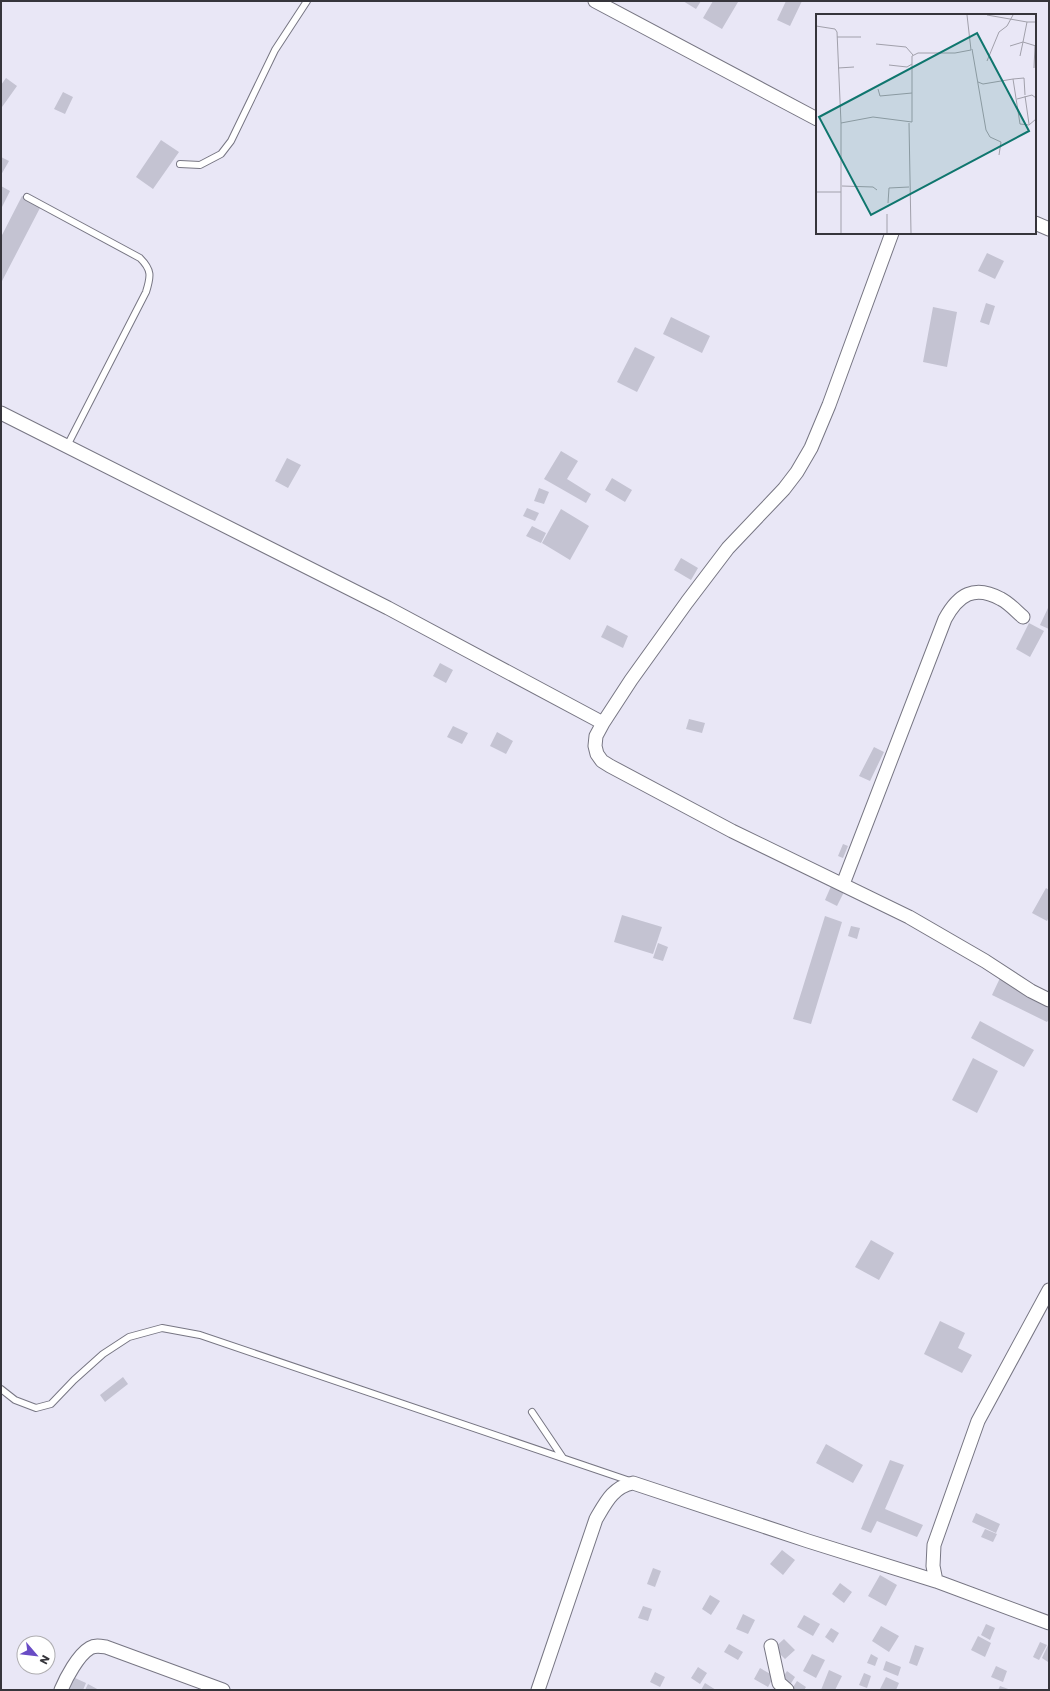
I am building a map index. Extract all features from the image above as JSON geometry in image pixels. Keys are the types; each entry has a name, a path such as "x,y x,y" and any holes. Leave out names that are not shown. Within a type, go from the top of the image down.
{"street":[{"path":"595,1 816,117"},
{"path":"1036,223 1049,229"},
{"path":"892,234 829,405 811,448 797,472 784,489 724,554 666,632 602,723 596,736 595,746 597,754 602,761 732,831 909,917 985,961 1031,991 1049,1000"},
{"path":"1,413 388,608 602,723"},
{"path":"843,884 945,619 952,606 960,597 972,593 987,593 1002,599 1023,617"},
{"path":"936,1581 933,1566 934,1545 978,1421 1049,1290"},
{"path":"538,1690 596,1519 609,1497 616,1490 624,1485 633,1483 808,1541 936,1581 1049,1623"},
{"path":"61,1690 85,1652 97,1646 106,1647 223,1690"},
{"path":"771,1646 779,1683 787,1690"}],"lane":[{"path":"180,164 200,165 221,154 231,141 276,50 307,1"},
{"path":"27,197 140,258 149,267 150,280 146,292 67,446"},
{"path":"1,1389 15,1400 36,1408 51,1404 74,1380 103,1354 129,1337 162,1328 200,1335 633,1483"},
{"path":"532,1412 563,1458"}],"building":[{"path":"683,1 701,1 696,9"},
{"path":"713,1 738,2 722,29 703,18"},
{"path":"786,1 802,1 790,26 777,20"},
{"path":"6,78 17,86 2,107 1,85"},
{"path":"63,92 73,97 65,114 54,109"},
{"path":"161,140 179,152 153,189 136,177"},
{"path":"1,157 9,161 1,175"},
{"path":"1,186 10,191 1,209"},
{"path":"22,196 41,206 1,283 1,237"},
{"path":"987,253 1004,261 995,279 978,271"},
{"path":"986,303 995,306 989,325 980,322"},
{"path":"933,307 957,312 947,367 923,362"},
{"path":"671,317 710,336 702,353 663,334"},
{"path":"635,347 655,357 637,392 617,382"},
{"path":"561,451 578,461 567,479 591,494 586,503 544,479"},
{"path":"287,458 301,465 288,488 275,481"},
{"path":"612,478 632,490 625,502 605,490"},
{"path":"539,488 549,492 544,504 534,501"},
{"path":"527,508 539,513 535,521 523,516"},
{"path":"561,509 589,526 570,560 542,543"},
{"path":"532,526 546,533 541,543 526,536"},
{"path":"681,558 698,568 691,580 674,570"},
{"path":"1048,608 1049,609 1049,629 1040,625"},
{"path":"1029,623 1044,631 1030,657 1016,649"},
{"path":"607,625 628,636 623,648 601,637"},
{"path":"440,663 453,670 446,683 433,676"},
{"path":"689,719 705,723 702,733 686,729"},
{"path":"453,726 468,733 462,744 447,737"},
{"path":"497,732 513,741 506,754 490,746"},
{"path":"874,747 884,752 870,781 859,776"},
{"path":"843,844 848,846 843,858 838,856"},
{"path":"832,884 845,890 837,906 825,900"},
{"path":"1046,888 1049,890 1049,917 1047,921 1032,913"},
{"path":"622,915 662,927 653,954 614,942"},
{"path":"825,916 842,922 811,1024 793,1019"},
{"path":"851,926 860,928 857,939 848,936"},
{"path":"658,943 668,947 663,961 653,958"},
{"path":"1000,978 1049,1002 1049,1019 1047,1022 992,995"},
{"path":"980,1021 1034,1050 1024,1067 971,1038"},
{"path":"973,1058 998,1071 977,1113 952,1100"},
{"path":"871,1240 894,1253 879,1280 855,1267"},
{"path":"940,1321 965,1333 958,1348 972,1355 962,1373 924,1354"},
{"path":"123,1377 128,1384 105,1402 100,1395"},
{"path":"826,1444 863,1465 853,1483 816,1463"},
{"path":"890,1460 904,1465 885,1509 923,1525 917,1537 877,1521 871,1533 861,1529"},
{"path":"976,1513 1000,1524 996,1533 972,1522"},
{"path":"985,1529 997,1534 993,1542 981,1537"},
{"path":"782,1550 795,1560 783,1575 770,1564"},
{"path":"653,1568 661,1571 655,1587 647,1584"},
{"path":"880,1575 897,1585 886,1606 868,1596"},
{"path":"840,1583 852,1592 844,1603 832,1594"},
{"path":"710,1595 720,1601 711,1615 702,1609"},
{"path":"643,1606 652,1609 648,1621 638,1618"},
{"path":"743,1614 755,1620 748,1634 736,1629"},
{"path":"804,1615 820,1624 813,1636 797,1627"},
{"path":"986,1624 995,1628 990,1640 981,1635"},
{"path":"881,1626 899,1636 889,1652 872,1641"},
{"path":"831,1628 839,1633 833,1643 825,1637"},
{"path":"978,1636 991,1643 985,1657 971,1650"},
{"path":"784,1639 795,1650 785,1659 774,1648"},
{"path":"1040,1642 1047,1645 1039,1660 1033,1657"},
{"path":"1049,1643 1049,1659 1048,1662 1042,1658"},
{"path":"729,1644 743,1652 738,1660 724,1652"},
{"path":"915,1645 924,1648 917,1666 909,1663"},
{"path":"812,1654 825,1660 816,1678 803,1671"},
{"path":"871,1654 878,1658 875,1666 867,1663"},
{"path":"886,1661 901,1667 898,1676 883,1670"},
{"path":"996,1666 1007,1671 1003,1682 991,1677"},
{"path":"698,1667 707,1673 700,1684 691,1678"},
{"path":"760,1668 774,1676 768,1687 754,1679"},
{"path":"829,1670 842,1676 835,1690 821,1690"},
{"path":"787,1671 795,1677 790,1685 781,1680"},
{"path":"655,1672 665,1677 660,1687 650,1682"},
{"path":"864,1673 871,1676 867,1688 859,1685"},
{"path":"886,1677 899,1683 896,1690 880,1689"},
{"path":"75,1678 86,1683 83,1690 69,1690"},
{"path":"797,1681 806,1687 804,1690 791,1690"},
{"path":"705,1683 716,1690 701,1690"},
{"path":"88,1684 99,1690 85,1690"},
{"path":"1000,1686 1011,1690 998,1690"}]}
